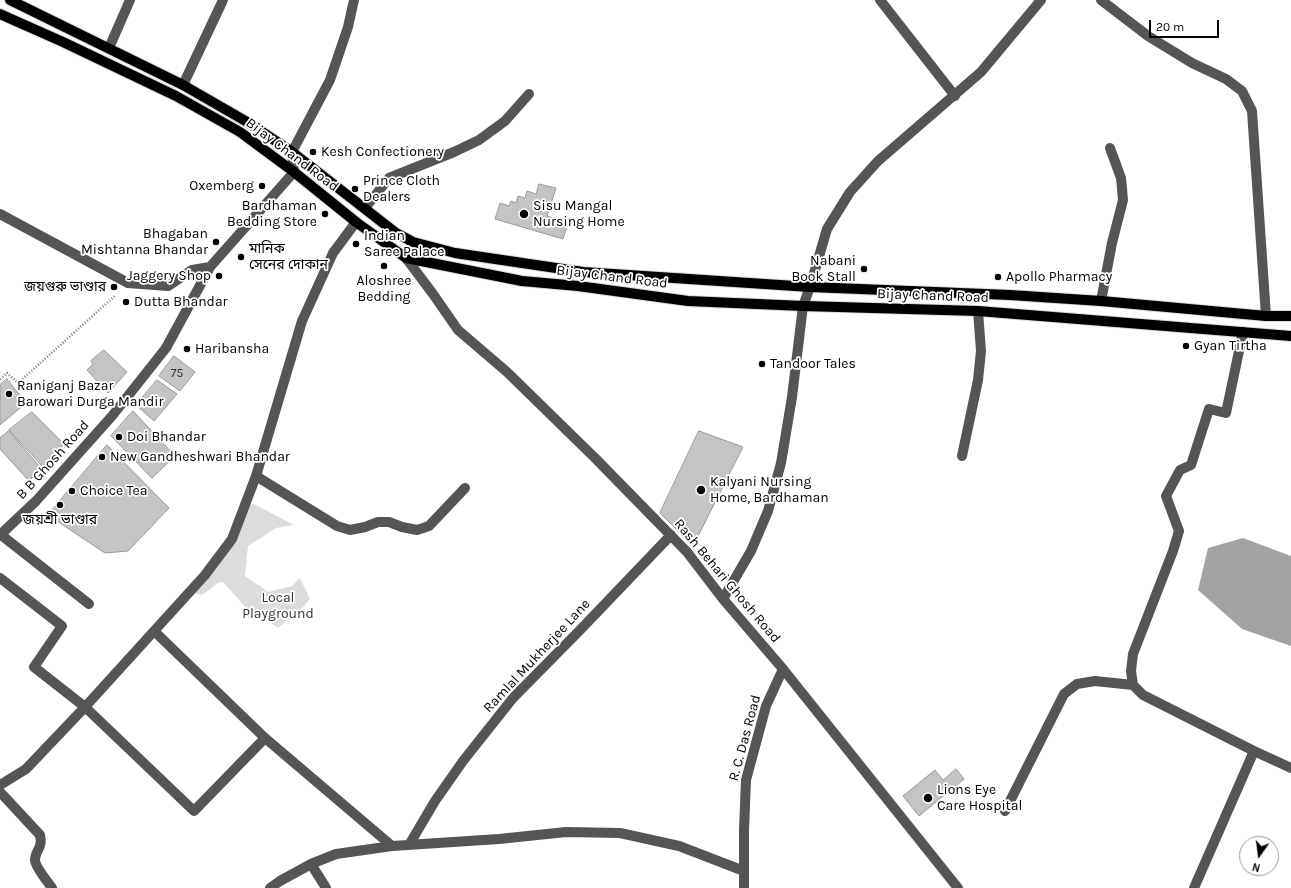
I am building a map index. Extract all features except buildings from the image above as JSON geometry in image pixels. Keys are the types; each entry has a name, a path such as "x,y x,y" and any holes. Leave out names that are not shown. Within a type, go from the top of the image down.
{"main road":[{"name":"Bijay Chand Road","path":"10,0 183,85 249,123 292,152 396,233 413,242 455,253 583,272 810,287 1010,295 1266,316 1291,316"},
{"name":"Bijay Chand Road","path":"0,14 176,96 240,132 294,172 356,222 406,258 522,281 578,286 688,301 978,311 1291,336"}],"street":[{"path":"109,48 130,0"},
{"path":"183,85 223,0"},
{"path":"294,172 292,152 330,80 348,26 354,0"},
{"path":"880,0 955,96"},
{"path":"723,599 751,551 768,511 780,470 792,397 803,306 827,229 850,192 878,161 981,72 1041,0"},
{"path":"1101,0 1148,36 1192,63 1226,79 1242,91 1252,111 1266,316"},
{"path":"365,208 389,178 454,152 479,140 505,121 529,94"},
{"path":"1101,302 1112,243 1123,200 1121,178 1110,148"},
{"name":"B B Ghosh Road","path":"0,535 36,501 107,421 166,348 210,267 294,172"},
{"path":"0,214 128,283 168,286 192,270 210,267"},
{"path":"0,785 26,769 85,708 205,575 232,539 256,476 302,321 333,253 356,222"},
{"name":"Rash Behari Ghosh Road","path":"406,258 458,330 506,372 687,552 723,599 783,669 958,888"},
{"path":"962,456 978,380 981,351 978,311"},
{"path":"1133,685 1131,671 1133,654 1173,551 1179,531 1166,496 1180,470 1190,465 1209,409 1226,413 1243,332"},
{"path":"256,476 337,526 350,530 365,527 378,522 389,522 416,530 429,526 465,488"},
{"path":"0,535 89,604"},
{"name":"Ramlal Mukherjee Lane","path":"409,845 435,801 463,761 513,698 671,535"},
{"path":"0,578 62,626 34,667 85,708 194,811 265,738"},
{"path":"154,631 265,738 392,846"},
{"name":"R. C. Das Road","path":"744,888 746,780 766,706 783,669"},
{"path":"1005,811 1064,694 1077,684 1095,681 1133,685 1144,695 1254,751 1291,768"},
{"path":"1194,888 1254,751"},
{"path":"0,792 40,835 41,843 35,860 36,865 52,888"},
{"path":"270,888 311,864 336,854 392,846 499,839 566,832 620,833 679,846 744,871"},
{"path":"311,864 326,888"}],"path":[{"path":"0,379 7,373 18,383 128,283"}],"green space":[{"name":"Local Playground","path":"254,504 294,525 276,528 248,546 245,576 268,592 292,586 300,578 310,599 302,608 278,628 260,615 249,611 223,582 218,583 202,595 195,593 216,569 235,540 249,505"}],"shaded area":[{"path":"1243,538 1291,556 1291,646 1242,629 1198,590 1208,548"}],"place":[{"name":"Kesh Confectionery","path":"313,152"},
{"name":"Oxemberg","path":"262,186"},
{"name":"Prince Cloth Dealers","path":"355,189"},
{"name":"Bardhaman Bedding Store","path":"325,214"},
{"name":"Sisu Mangal Nursing Home","path":"524,214"},
{"name":"Bhagaban Mishtanna Bhandar","path":"216,242"},
{"name":"Indian Saree Palace","path":"356,244"},
{"name":"মানিক সেনের দোকান","path":"241,257"},
{"name":"Aloshree Bedding","path":"384,266"},
{"name":"Nabani Book Stall","path":"864,269"},
{"name":"Jaggery Shop","path":"219,276"},
{"name":"Apollo Pharmacy","path":"998,277"},
{"name":"জয়গুরু ভাণ্ডার","path":"114,287"},
{"name":"Dutta Bhandar","path":"126,302"},
{"name":"Gyan Tirtha","path":"1186,346"},
{"name":"Haribansha","path":"187,349"},
{"name":"Tandoor Tales","path":"762,364"},
{"name":"Raniganj Bazar Barowari Durga Mandir","path":"9,394"},
{"name":"Doi Bhandar","path":"119,437"},
{"name":"New Gandheshwari Bhandar","path":"102,457"},
{"name":"Kalyani Nursing Home, Bardhaman","path":"701,490"},
{"name":"Choice Tea","path":"72,491"},
{"name":"জয়শ্রী ভাণ্ডার","path":"60,505"},
{"name":"Lions Eye Care Hospital","path":"928,798"}]}
